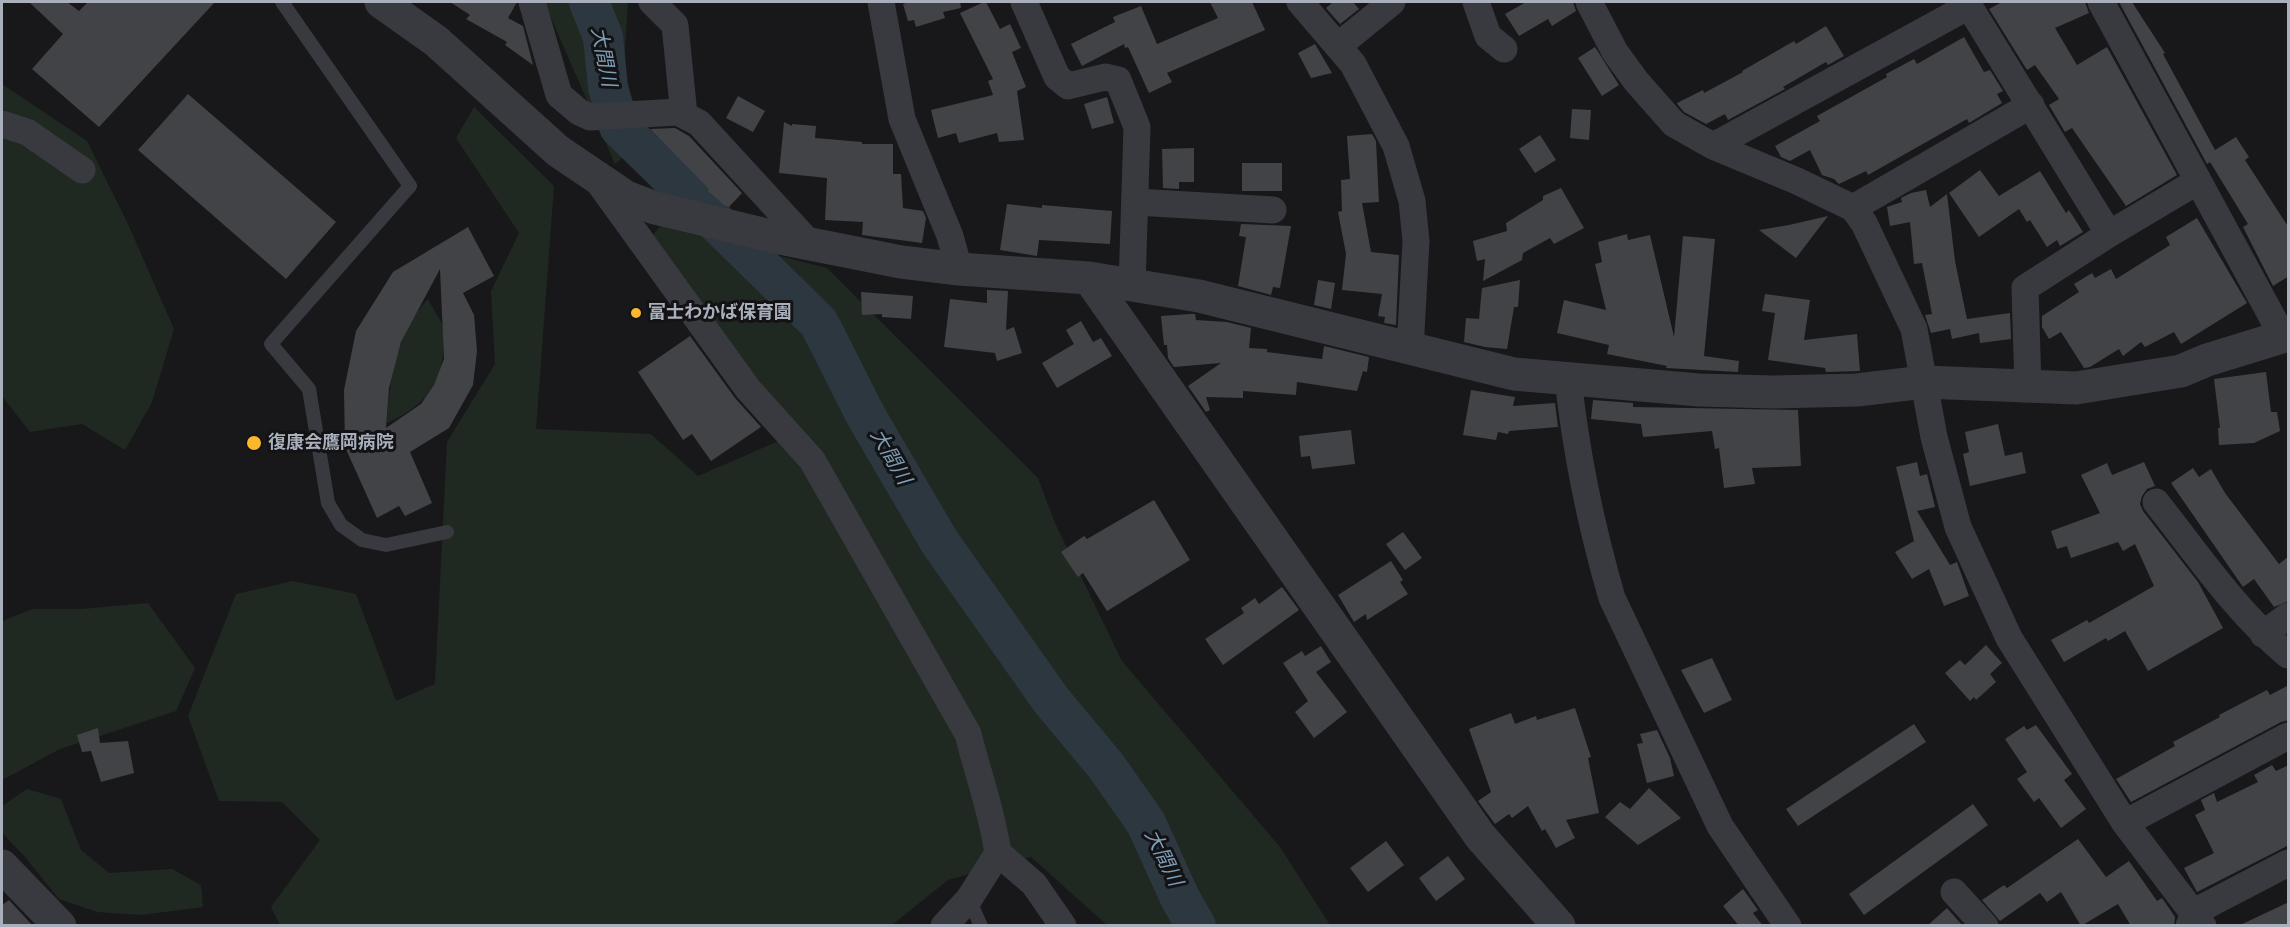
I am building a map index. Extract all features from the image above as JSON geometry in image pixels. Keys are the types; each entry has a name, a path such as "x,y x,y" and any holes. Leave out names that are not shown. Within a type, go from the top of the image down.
{"street":[{"path":"381,2 436,41 558,152 626,197 655,208 775,237 901,262 959,269 1089,278 1199,296 1514,374 1699,390 1773,392 1857,390 1924,382 2076,388 2181,371 2207,360 2286,336 2198,181 2101,2"},
{"path":"532,2 559,95 579,112 590,117 678,112 699,123 810,244"},
{"path":"653,2 675,25 684,115"},
{"path":"881,2 902,119 950,236 959,269"},
{"path":"1024,2 1057,77 1068,86 1105,77 1118,80 1137,127 1132,286"},
{"path":"1300,2 1353,64 1396,146 1412,201 1416,241 1410,350"},
{"path":"1338,45 1392,2"},
{"path":"1476,2 1488,36 1504,49"},
{"path":"1589,2 1615,51 1636,81 1674,124 1713,146 1797,181 1853,208 1864,223 1914,329 1934,437 1958,527 2009,638 2126,823 2195,921 2289,863"},
{"path":"1713,146 1969,6 2109,234"},
{"path":"1853,208 2031,105"},
{"path":"2,124 27,132 82,170"},
{"path":"596,178 748,389 812,460 968,734 990,811 998,853 1034,884 1062,926"},
{"path":"2028,387 2025,288 2198,181"},
{"path":"1136,202 1273,210"},
{"path":"1089,278 1480,836 1558,926"},
{"path":"1568,378 1579,463 1600,558 1612,598 1720,826 1788,926"},
{"path":"2156,502 2240,609 2263,634 2289,655"},
{"path":"2263,634 2289,616"},
{"path":"2126,823 2289,736"},
{"path":"944,926 969,899 998,853"},
{"path":"2,866 60,926"},
{"path":"1954,892 1985,926"}],"lane":[{"path":"282,2 410,186 271,344 309,389 328,503 341,525 362,540 386,545 447,532"},
{"path":"969,899 981,926"}],"shaded area":[{"path":"544,2 628,2 624,68 631,150 615,164"},
{"path":"2,84 87,141 128,224 174,329 152,402 125,450 82,424 30,432 2,396"},
{"path":"474,107 554,186 536,429 651,434 698,476 790,436 650,239 660,226 827,268 1038,478 1055,523 1122,661 1280,847 1330,925 1107,925 1031,857 948,880 892,925 280,925 271,907 320,840 282,802 219,801 188,716 236,594 293,581 356,594 396,701 435,684 447,442 495,364 491,291 519,233 456,138"},
{"path":"428,299 443,328 443,357 440,370 436,382 421,401 411,410 387,423 390,390 402,341 417,312"},
{"path":"148,603 195,668 176,711 60,749 2,780 2,621 33,609 82,609"},
{"path":"27,789 61,799 81,850 109,873 172,869 201,885 203,907 141,915 97,912 59,899 2,830 2,806"}],"building":[{"path":"29,2 67,2 79,11 88,2 215,2 99,127 32,69 63,34"},
{"path":"450,2 517,2 508,18 523,26 533,65 505,45 507,42 466,19 470,15"},
{"path":"960,2 961,8 943,12 945,18 916,27 914,20 908,21 903,4"},
{"path":"984,2 1000,29 1010,24 1021,48 1012,52 1026,87 1017,91 1024,140 999,142 997,133 959,143 956,133 938,138 931,110 993,95 988,81 993,79 960,13"},
{"path":"1210,2 1252,2 1265,30 1167,73 1172,82 1149,93 1128,47 1125,48 1124,44 1082,66 1071,44 1115,22 1113,17 1141,6 1157,44 1218,18"},
{"path":"1333,2 1353,2 1359,9 1340,24 1326,8"},
{"path":"1526,2 1573,2 1576,11 1552,26 1548,19 1519,36 1505,14"},
{"path":"2002,2 2085,2 2089,13 2055,28 2077,65 2107,47 2177,175 2126,206 2072,128 2065,132 2049,105 2059,99 2035,65 2027,70 1989,9"},
{"path":"2119,2 2132,2 2165,53 2163,54 2215,150 2236,137 2249,157 2245,160 2289,228 2289,276 2273,286 2243,227 2248,224 2210,162 2207,164"},
{"path":"1826,26 1844,56 1828,65 1826,62 1783,87 1785,89 1728,120 1725,114 1706,124 1684,112 1678,105 1677,103 1703,90 1704,93 1794,41 1796,44"},
{"path":"1964,37 1984,72 1990,70 2003,91 1997,94 2002,103 1969,123 1967,119 1868,175 1866,171 1839,184 1834,179 1822,175 1810,150 1790,161 1781,157 1775,146 1820,121 1817,116 1887,77 1886,74 1914,59 1917,64"},
{"path":"1315,44 1332,73 1311,78 1298,53"},
{"path":"1595,47 1619,85 1602,96 1578,58"},
{"path":"188,94 336,222 286,279 138,150"},
{"path":"738,96 765,111 753,132 726,118"},
{"path":"1107,97 1114,123 1092,129 1084,104"},
{"path":"1572,109 1591,110 1589,140 1570,138"},
{"path":"784,122 792,126 792,124 816,126 815,138 862,142 862,144 893,144 893,174 901,174 903,208 923,211 926,218 922,243 862,235 863,222 825,220 827,178 779,173"},
{"path":"675,128 689,136 742,193 729,207 708,191 709,189 650,129"},
{"path":"1372,134 1376,141 1379,202 1362,203 1371,252 1399,255 1396,325 1384,323 1385,317 1378,316 1382,294 1342,290 1346,254 1338,212 1342,211 1341,180 1350,179 1347,136"},
{"path":"1540,135 1556,160 1535,173 1519,149"},
{"path":"1194,148 1194,182 1179,182 1179,189 1163,188 1162,149"},
{"path":"1242,163 1282,163 1282,191 1242,191"},
{"path":"1980,170 1999,196 2040,171 2066,213 2069,210 2083,232 2060,246 2057,240 2047,247 2030,220 2027,222 2019,209 1979,237 1949,193"},
{"path":"1561,188 1584,228 1554,244 1550,238 1523,253 1522,260 1483,281 1485,259 1477,261 1473,241 1507,231 1506,223 1543,200 1543,196"},
{"path":"1926,190 1930,207 1947,194 1955,261 1967,319 2010,313 2011,339 1980,343 1979,333 1952,339 1950,329 1931,333 1925,315 1932,314 1922,263 1914,264 1910,222 1890,226 1887,207 1902,202 1901,198 1911,193"},
{"path":"1007,204 1112,211 1110,244 1039,240 1037,256 1000,250"},
{"path":"1828,216 1796,258 1759,230 1789,225"},
{"path":"2197,218 2247,303 2181,344 2174,332 2145,347 2141,342 2123,356 2119,349 2090,367 2084,368 2061,332 2049,339 2042,327 2042,316 2079,292 2074,284 2092,273 2095,278 2111,269 2116,279 2170,245 2166,237"},
{"path":"1241,224 1291,226 1280,288 1273,287 1271,295 1238,286 1246,237 1239,236"},
{"path":"468,227 494,276 463,293 474,315 477,351 473,385 449,428 410,452 432,503 405,516 399,506 377,518 345,447 344,390 356,331 393,272","holes":["440,269 444,359 434,385 421,404 386,428 389,388 401,342"]},
{"path":"1627,234 1628,240 1650,235 1674,337 1683,236 1715,239 1704,356 1739,361 1738,372 1666,368 1667,366 1607,354 1609,345 1557,333 1564,300 1606,310 1595,264 1602,262 1598,242"},
{"path":"1318,280 1335,283 1331,309 1314,305"},
{"path":"1520,280 1518,307 1514,307 1507,349 1464,342 1466,318 1479,319 1482,288"},
{"path":"987,290 1008,291 1006,330 1014,327 1022,353 997,361 995,353 944,347 950,299 987,303"},
{"path":"861,292 913,296 911,319 882,317 882,314 862,315"},
{"path":"1765,294 1810,300 1804,340 1857,334 1860,371 1826,372 1825,368 1768,360 1775,313 1762,311"},
{"path":"1195,314 1196,320 1227,322 1251,328 1249,348 1322,359 1324,346 1369,357 1367,372 1363,371 1357,391 1297,382 1296,395 1243,391 1243,398 1206,397 1210,410 1206,412 1188,386 1221,363 1174,367 1168,358 1167,345 1164,345 1161,316"},
{"path":"1081,321 1093,342 1101,338 1112,356 1057,388 1042,363 1074,344 1066,330"},
{"path":"690,336 735,398 761,427 711,461 692,434 683,440 638,372"},
{"path":"2266,372 2271,412 2277,412 2280,431 2254,443 2219,445 2218,428 2220,428 2214,379"},
{"path":"1471,390 1515,397 1513,406 1555,403 1558,427 1509,431 1508,434 1498,432 1496,440 1463,435"},
{"path":"1593,400 1633,403 1633,407 1798,410 1801,466 1752,468 1755,484 1724,488 1719,448 1715,449 1712,431 1643,437 1641,424 1591,419"},
{"path":"1998,424 2005,456 2022,452 2026,473 1970,486 1963,454 1969,452 1965,432"},
{"path":"1351,430 1355,464 1312,469 1310,456 1301,457 1299,436"},
{"path":"1917,462 1920,476 1927,474 1935,507 1917,511 1950,565 1957,562 1969,596 1944,606 1929,569 1912,579 1895,552 1914,541 1896,467"},
{"path":"2144,462 2155,486 2147,489 2142,496 2140,504 2143,511 2198,582 2223,628 2148,671 2125,631 2108,641 2106,638 2064,662 2051,640 2087,620 2089,623 2154,586 2135,544 2123,551 2118,542 2071,558 2067,546 2057,549 2051,531 2100,513 2081,475 2107,463 2112,475"},
{"path":"2193,468 2199,477 2211,469 2225,493 2279,564 2289,556 2289,601 2274,607 2254,579 2243,587 2171,483"},
{"path":"1154,500 1190,560 1107,611 1083,573 1078,577 1061,552 1084,536 1087,539"},
{"path":"1403,532 1422,558 1405,570 1386,544"},
{"path":"1391,561 1403,580 1400,582 1408,594 1367,620 1366,614 1354,622 1338,595"},
{"path":"1282,587 1299,610 1223,665 1205,639 1244,613 1241,608 1255,598 1259,604"},
{"path":"1986,645 2002,663 1990,674 1996,682 1976,700 1974,697 1970,701 1945,673 1960,660 1965,665"},
{"path":"1321,646 1331,662 1316,672 1347,712 1314,738 1295,712 1308,701 1283,663 1302,651 1305,656"},
{"path":"1712,658 1732,700 1704,713 1681,670"},
{"path":"2289,685 2289,720 2281,722 2131,802 2116,779 2175,746 2173,742 2220,717 2219,715 2267,690 2270,695"},
{"path":"1575,708 1591,757 1588,758 1599,813 1566,820 1575,838 1556,848 1545,829 1542,831 1528,806 1512,818 1509,814 1495,824 1478,801 1491,792 1469,729 1511,713 1515,724 1536,716 1537,720"},
{"path":"1914,724 1926,742 1798,826 1786,809"},
{"path":"2036,725 2072,774 2064,780 2086,809 2061,828 2039,798 2034,802 2017,779 2027,772 2005,739 2024,726 2027,730"},
{"path":"98,728 100,743 128,741 134,773 101,782 91,751 82,752 77,735"},
{"path":"1657,730 1670,758 1674,776 1647,783 1637,744 1643,743 1640,734"},
{"path":"2272,765 2276,771 2289,765 2289,845 2197,892 2184,868 2214,853 2195,815 2205,810 2201,800 2214,793 2217,802 2258,782 2254,775"},
{"path":"1649,788 1681,818 1638,845 1605,817 1620,802 1630,809"},
{"path":"1973,804 1988,825 1864,915 1849,894"},
{"path":"2078,839 2106,877 2129,861 2157,901 2162,898 2169,908 2175,917 2174,926 2131,926 2118,904 2081,926 2061,892 2047,902 2040,893 2000,921 1982,900 2004,885 2007,888"},
{"path":"1386,841 1404,865 1368,892 1350,868"},
{"path":"1448,856 1465,879 1436,901 1419,878"},
{"path":"1743,889 1758,910 1753,913 1763,926 1739,926 1723,906"},
{"path":"9,900 33,926 2,926 2,905"},
{"path":"2289,902 2289,926 2238,926"},
{"path":"1947,908 1963,926 1927,926"}],"waterway":[{"name":"大間川","path":"589,2 603,37 608,87 619,127 819,323 866,416 939,541 1051,700 1106,766 1146,823 1180,898 1196,926"}],"place":[{"name":"富士わかば保育園","path":"636,313"},
{"name":"復康会鷹岡病院","path":"254,443"}]}
